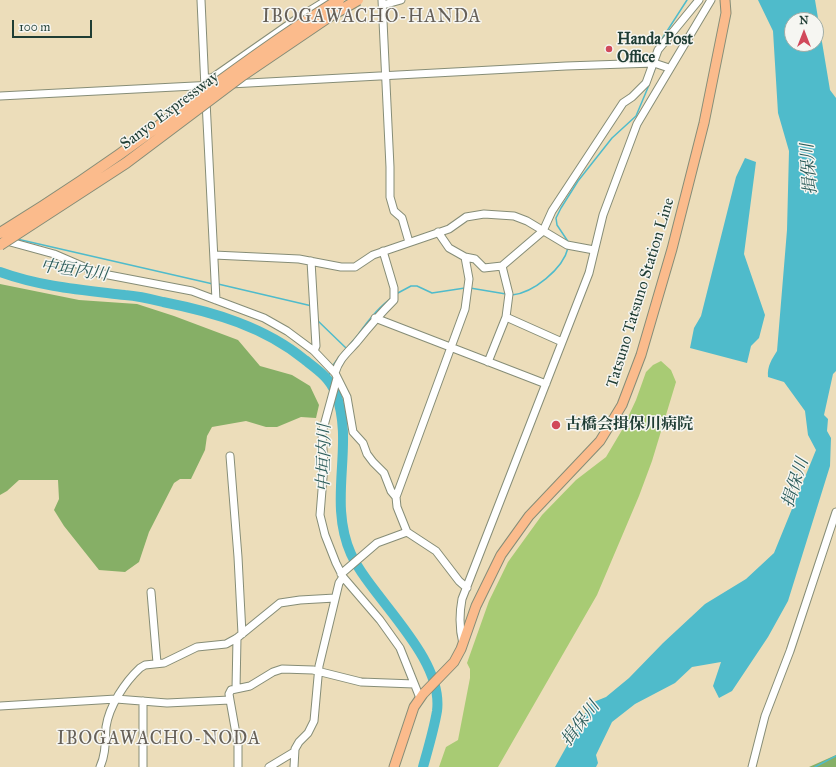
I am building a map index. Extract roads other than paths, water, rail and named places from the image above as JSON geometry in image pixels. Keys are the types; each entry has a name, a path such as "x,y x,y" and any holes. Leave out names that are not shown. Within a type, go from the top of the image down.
{"highway":[{"name":"Sanyo Expressway","path":"0,232 71,188 155,129 236,68 340,0"},
{"name":"Sanyo Expressway","path":"0,245 114,171 243,75 327,18 358,0"}],"main road":[{"name":"Tatsuno Tatsuno Station Line","path":"394,767 414,707 422,696 454,662 463,644 476,606 501,555 529,516 600,441 622,405 631,385 672,248 704,123 726,12 725,0"}],"street":[{"path":"200,0 216,300"},
{"path":"205,82 298,18 327,0"},
{"path":"401,0 393,3 382,1 390,197 394,211 402,218 409,242"},
{"path":"438,232 449,248 465,257 475,259 484,268 502,266 543,231 552,211 623,103 632,97 646,82 658,50 699,0"},
{"path":"463,644 460,630 460,613 467,588 589,273 602,215 637,124 669,68 711,0"},
{"path":"0,96 205,82 223,84 566,66 654,63 669,68"},
{"path":"218,74 223,84"},
{"path":"214,255 311,261 341,267 355,267 364,260 384,251 449,229 466,217 484,214 514,216 568,246 594,250"},
{"path":"0,239 54,254 98,273 178,287 274,323 314,351 336,377 347,397 353,432 363,443 367,454 373,462 384,473 391,491 396,497"},
{"path":"384,251 394,295 356,343 345,353 339,363 322,433 324,465 320,515 324,535 343,574 393,636 404,656 414,684 422,696"},
{"path":"465,257 469,288 465,310 396,497 397,507 407,532 436,551 467,588"},
{"path":"311,261 316,346 314,351"},
{"path":"488,362 506,317 509,295 502,266"},
{"path":"506,317 562,342"},
{"path":"375,318 451,349 546,384"},
{"path":"230,456 238,558 240,636 236,689"},
{"path":"752,767 765,716 790,651 836,512"},
{"path":"294,767 294,752 299,742 308,733 314,721 318,671 335,598 343,574 365,552 390,537 407,532"},
{"path":"151,592 157,663"},
{"path":"100,767 104,754 107,723 116,700 140,668 144,665 172,660 196,647 226,644 240,636 280,604 300,600 335,598"},
{"path":"238,767 238,745 229,694 231,690 250,686 272,672 282,669 318,671 361,682 414,684"},
{"path":"0,706 116,700 167,703 230,700"},
{"path":"143,701 143,767"},
{"path":"269,767 294,752"}],"water":[{"name":"揖保川","path":"758,0 815,0 817,12 784,12 784,52 824,52 830,90 836,98 836,371 833,374 824,415 828,419 827,431 831,438 830,466 788,601 768,637 732,691 719,698 713,686 721,662 692,667 675,683 635,704 612,722 596,755 598,763 596,767 555,767 591,703 606,697 629,678 663,643 705,604 746,579 774,553 816,450 808,435 805,411 784,382 768,377 769,366 777,351 787,230 789,151 778,113 773,31"},
{"path":"745,158 756,162 744,254 765,315 759,338 751,346 747,363 690,348 694,328 701,316 736,177"}],"waterway":[{"path":"660,42 687,0"},
{"path":"652,76 656,66"},
{"path":"569,243 557,225 556,218 561,208 578,181 612,138 636,116 649,85"},
{"path":"17,239 213,284"},
{"path":"512,295 529,290 546,279 560,264 568,248"},
{"name":"中垣内川","path":"0,272 46,285 140,297 220,316 256,330 290,348 327,379 336,394 341,413 343,433 341,513 344,534 351,554 361,571 418,649 429,670 436,691 437,711 433,732 423,767"},
{"path":"218,284 312,306"},
{"path":"396,294 411,286 417,286 432,293 465,288"},
{"path":"470,288 506,294"},
{"path":"332,367 373,315 392,298"},
{"path":"317,320 346,348"},
{"name":"中垣内川","path":"327,378 331,371"},
{"path":"815,767 836,756"}],"place":[{"name":"Handa Post Office","path":"609,49"},
{"name":"古橋会揖保川病院","path":"556,425"}],"district":[{"name":"IBOGAWACHO-HANDA","path":"372,18"},
{"name":"IBOGAWACHO-NODA","path":"159,740"}]}
